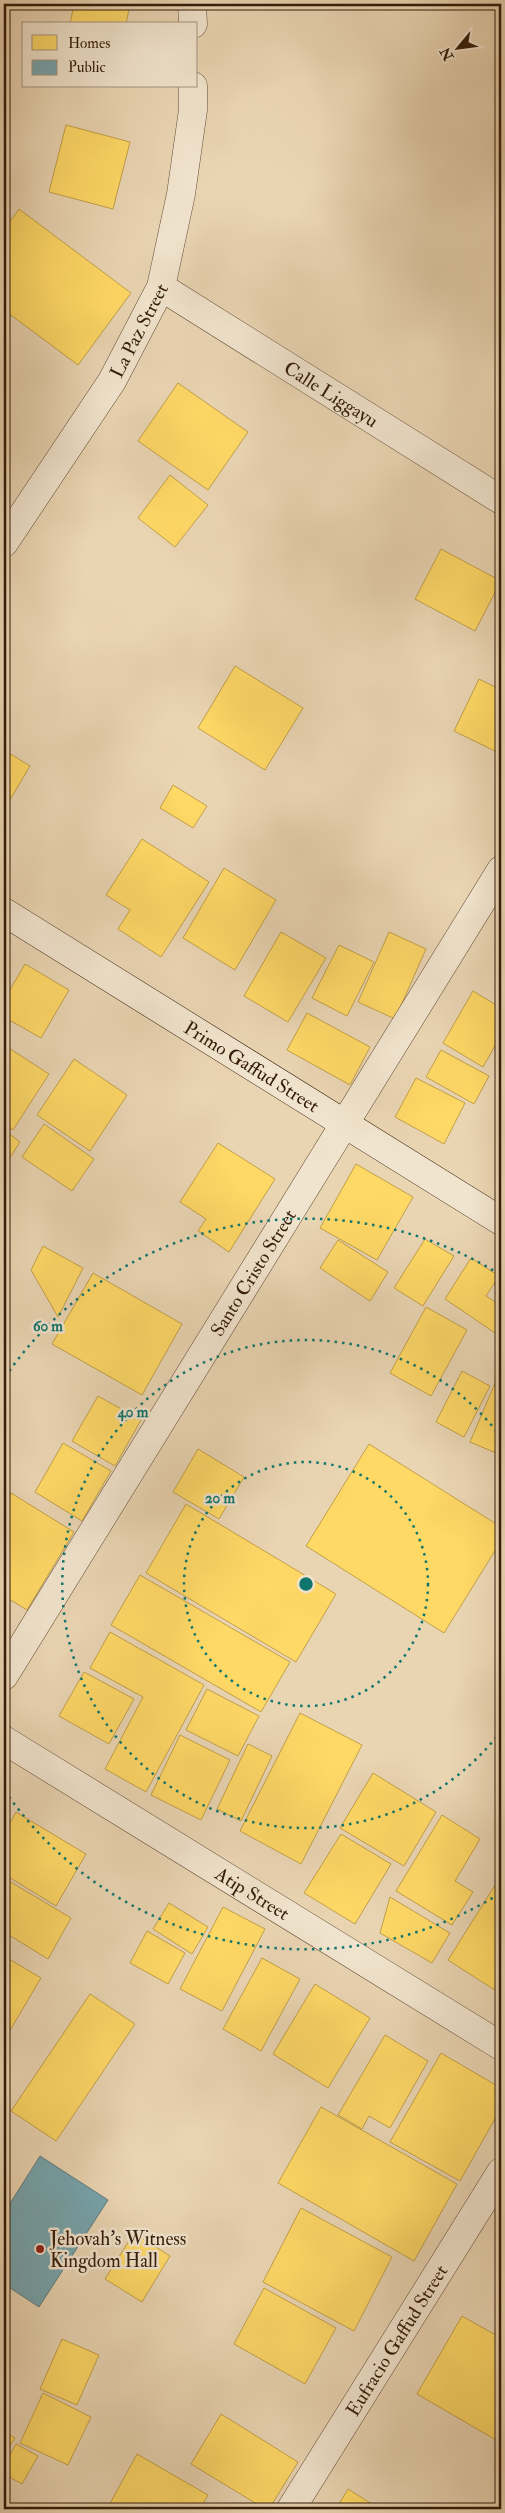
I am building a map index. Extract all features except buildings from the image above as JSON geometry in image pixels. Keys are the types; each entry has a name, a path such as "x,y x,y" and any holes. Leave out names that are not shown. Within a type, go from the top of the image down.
{"street":[{"path":"192,4 193,22"},
{"name":"La Paz Street","path":"4,543 112,381 161,287 181,194 193,110 193,88"},
{"name":"Calle Liggayu","path":"161,287 501,500"},
{"name":"Santo Cristo Street","path":"4,1676 501,870"},
{"name":"Primo Gaffud Street","path":"4,912 501,1221"},
{"name":"Atip Street","path":"4,1740 501,2046"},
{"name":"Eufracio Gaffud Street","path":"291,2509 501,2172"}],"place":[{"name":"Jehovah's Witness Kingdom Hall","path":"40,2249"}]}
